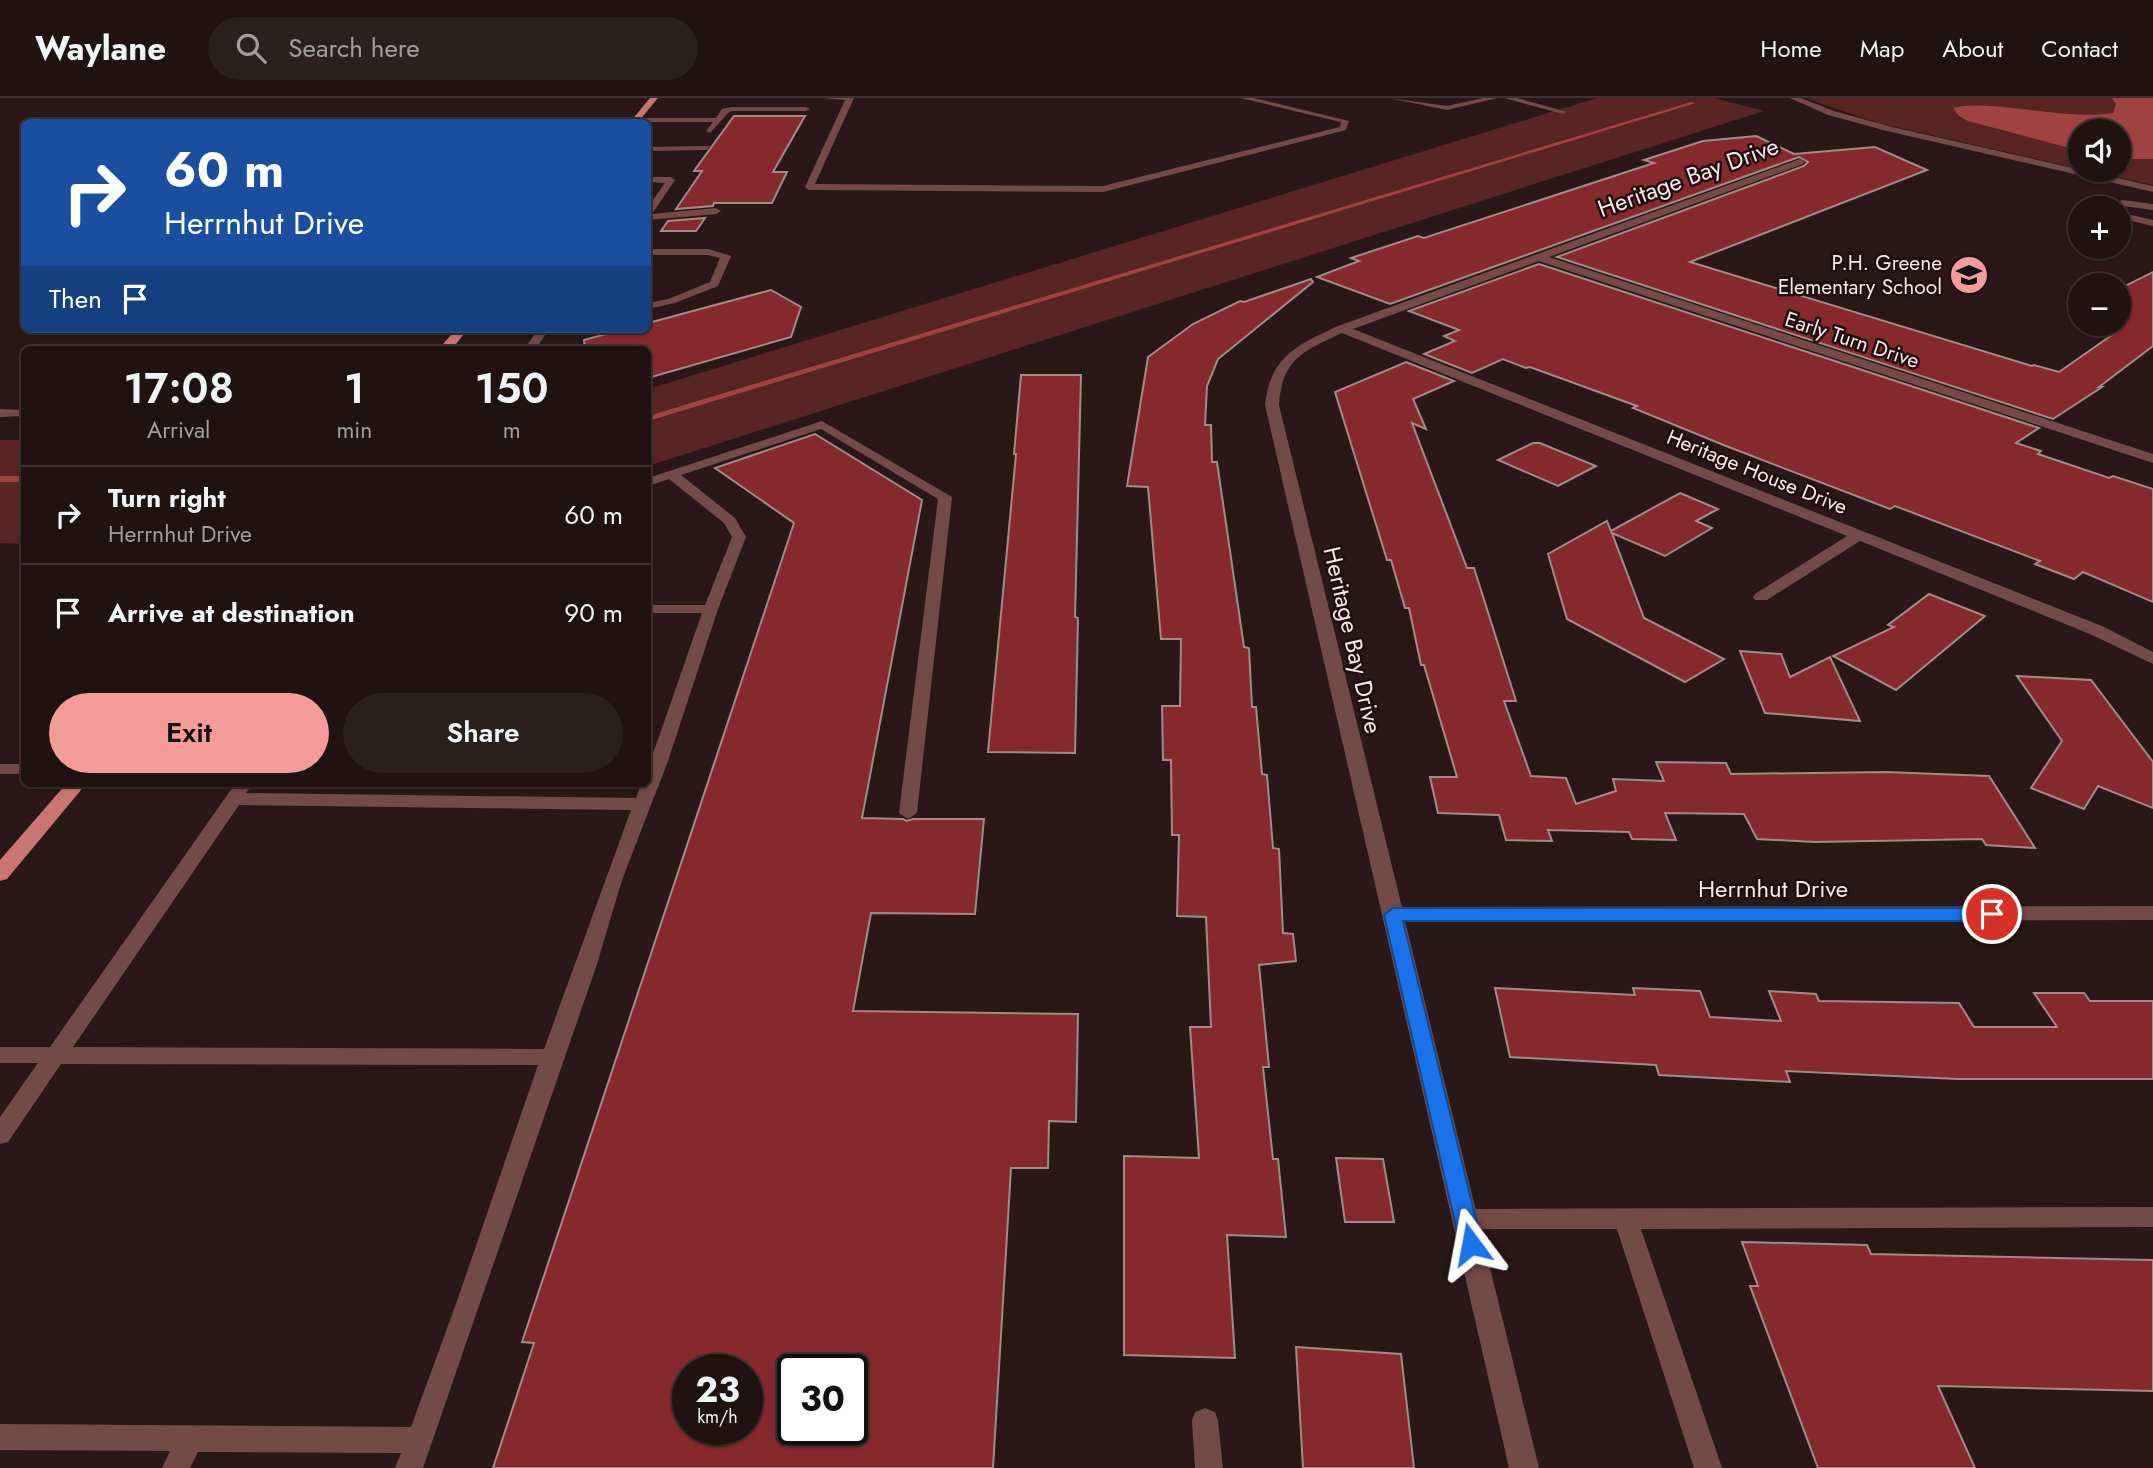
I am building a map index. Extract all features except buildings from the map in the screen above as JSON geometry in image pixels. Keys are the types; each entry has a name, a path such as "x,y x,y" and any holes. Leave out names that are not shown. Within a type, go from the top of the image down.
{"main road":[{"path":"637,119 654,98"},
{"path":"0,874 73,787"}],"street":[{"path":"1794,98 1831,113 1890,129 2153,189"},
{"name":"Heritage Bay Drive","path":"1524,1468 1272,405 1274,382 1282,369 1313,343 1342,329 1800,162"},
{"name":"Early Turn Drive","path":"1538,257 2153,459"},
{"name":"Heritage House Drive","path":"1342,329 2096,630 2153,659"},
{"path":"1761,597 1858,536"},
{"name":"Herrnhut Drive","path":"1393,915 2153,913"}],"lane":[{"path":"826,98 849,100 809,187 1103,189 1343,128 1345,121 1244,98"},
{"path":"1393,98 1447,108 1493,98"},
{"path":"1508,98 1563,112"},
{"path":"710,131 725,111 732,109 806,109"},
{"path":"651,121 718,120"},
{"path":"651,149 707,148"},
{"path":"651,180 671,180 651,210"},
{"path":"2131,204 2153,207"},
{"path":"651,215 716,211"},
{"path":"2131,218 2153,223"},
{"path":"651,252 726,256 714,284 651,305"},
{"path":"0,413 21,413"},
{"path":"651,481 822,425 945,497 908,813"},
{"path":"653,761 739,537 730,521 671,474"},
{"path":"651,609 711,609"},
{"path":"0,769 21,769"},
{"path":"409,1468 470,1301 647,787"},
{"path":"0,1135 239,791 643,804"},
{"path":"0,1055 552,1057"},
{"path":"1465,1220 2153,1217"},
{"path":"1626,1219 1709,1468"},
{"path":"1205,1421 1209,1468"},
{"path":"0,1437 419,1440"},
{"path":"176,1468 191,1438"}],"shaded area":[{"path":"1597,98 1715,98 1764,111 651,465 651,388"},
{"path":"1805,98 2153,98 2153,185 2131,180 2131,119 2068,119 2068,166 1878,123"},
{"path":"2112,98 2153,98 2153,159 2131,159 2131,119 2068,119 2068,148 1968,121 1959,116 1953,108 1986,106 2095,115 2113,113 2116,104"},
{"path":"0,440 21,440 21,544 0,543"}],"waterway":[{"path":"651,418 1693,103"},
{"path":"0,479 21,479"}],"place":[{"name":"P.H. Greene Elementary School","path":"1969,275"}],"route":[{"path":"1471,1244 1393,915 1992,914"}]}
